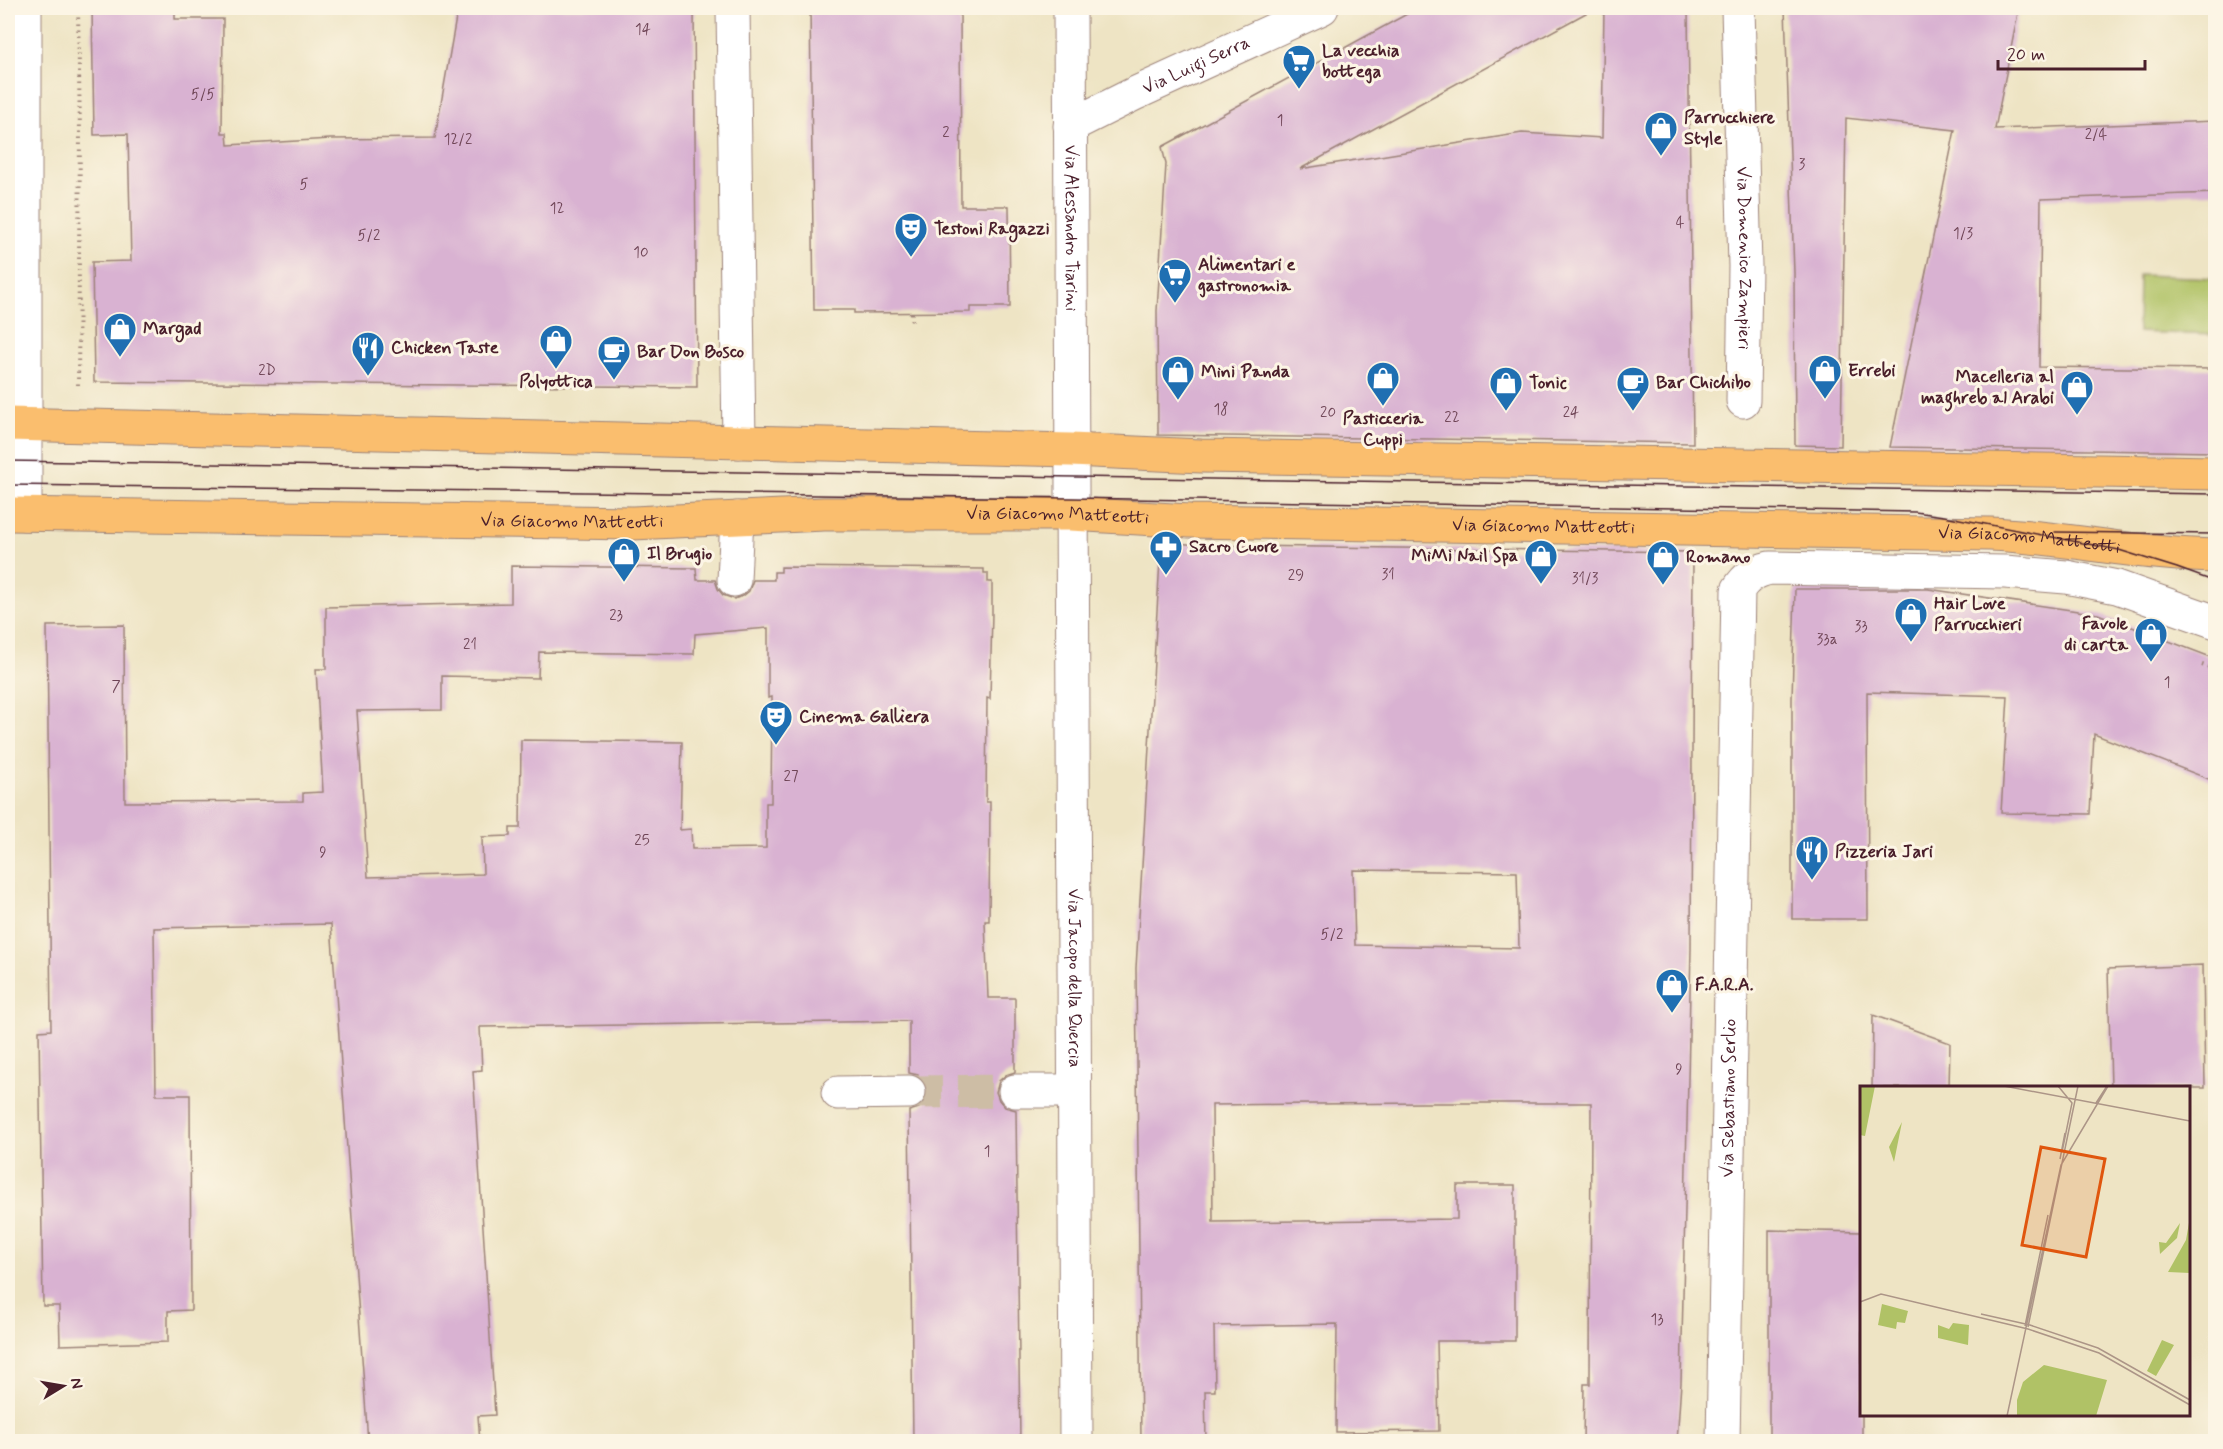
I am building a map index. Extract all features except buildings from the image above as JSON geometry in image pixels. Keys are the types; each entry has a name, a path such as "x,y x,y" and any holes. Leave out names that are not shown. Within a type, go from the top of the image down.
{"main road":[{"path":"17,424 1071,450 1201,456 2216,472"},
{"name":"Via Giacomo Matteotti","path":"16,514 633,523 824,514 1071,514 1190,521 1990,534 2089,543 2180,555 2216,556"}],"street":[{"path":"16,514 25,8"},
{"path":"733,8 738,442"},
{"name":"Via Alessandro Tiarini","path":"1070,8 1071,514"},
{"name":"Via Luigi Serra","path":"1070,126 1134,94 1322,8"},
{"name":"Via Domenico Zampieri","path":"1738,8 1745,266 1743,401"},
{"name":"Via Jacopo della Quercia","path":"1071,514 1076,1442"},
{"path":"734,580 737,518"},
{"name":"Via Giacomo Matteotti","path":"1746,579 1759,571 1770,568 1994,572 2066,577 2116,587 2216,622"},
{"name":"Via Sebastiano Serlio","path":"1723,1442 1737,611 1738,590 1746,579"},
{"path":"1015,1091 1074,1091"},
{"path":"838,1094 909,1092"}],"path":[{"path":"78,8 80,133 78,393"},
{"path":"912,313 912,321"},
{"path":"2194,662 2216,670"}],"green space":[{"path":"2139,275 2215,278 2215,335 2138,332"}],"tunnel":[{"path":"909,1092 1015,1091"}],"tram line":[{"path":"8,461 2216,494"},
{"path":"8,485 1072,498 1915,512 2119,550 2216,582"},
{"path":"2055,532 2216,534"}],"place":[{"name":"La vecchia bottega","path":"1299,90"},
{"name":"Parrucchiere Style","path":"1661,157"},
{"name":"Testoni Ragazzi","path":"911,258"},
{"name":"Alimentari e gastronomia","path":"1175,304"},
{"name":"Margad","path":"120,358"},
{"name":"Polyottica","path":"556,370"},
{"name":"Chicken Taste","path":"368,377"},
{"name":"Bar Don Bosco","path":"614,381"},
{"name":"Errebi","path":"1825,400"},
{"name":"Mini Panda","path":"1178,401"},
{"name":"Pasticceria Cuppi","path":"1383,407"},
{"name":"Tonic","path":"1506,412"},
{"name":"Bar Chichibo","path":"1633,412"},
{"name":"Macelleria al maghreb al Arabi","path":"2077,416"},
{"name":"Sacro Cuore","path":"1166,576"},
{"name":"Il Brugio","path":"624,583"},
{"name":"MiMi Nail Spa","path":"1541,585"},
{"name":"Romano","path":"1663,586"},
{"name":"Hair Love Parrucchieri","path":"1911,643"},
{"name":"Favole di carta","path":"2151,663"},
{"name":"Cinema Galliera","path":"776,746"},
{"name":"Pizzeria Jari","path":"1812,881"},
{"name":"F.A.R.A.","path":"1672,1014"}]}
